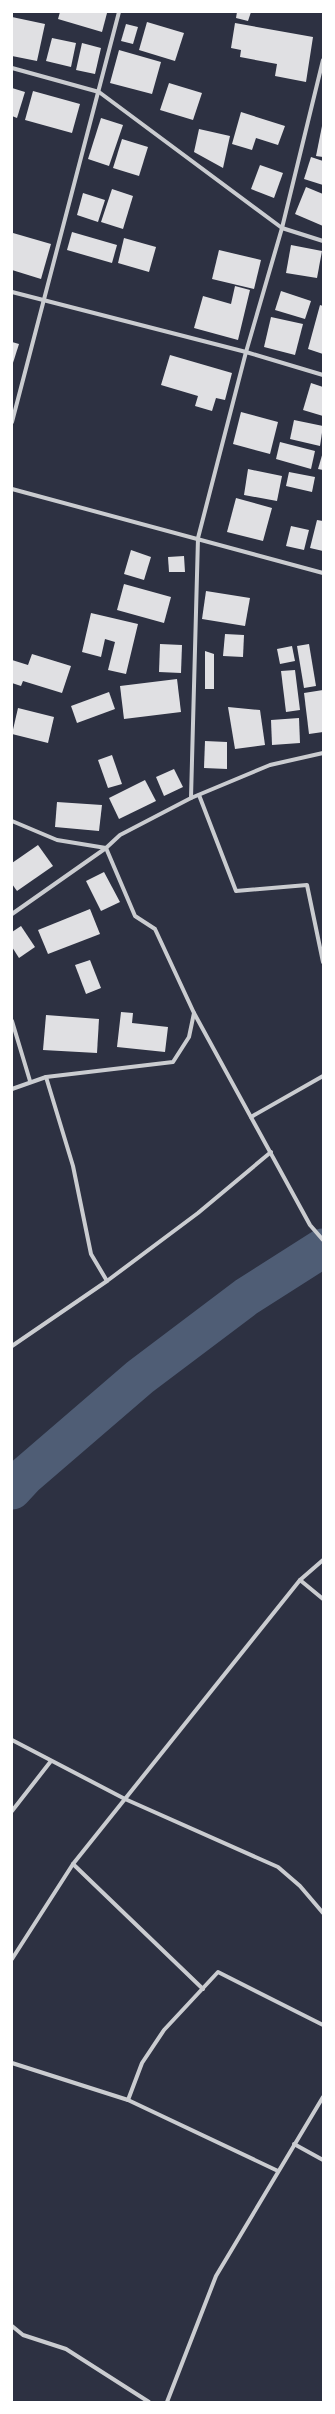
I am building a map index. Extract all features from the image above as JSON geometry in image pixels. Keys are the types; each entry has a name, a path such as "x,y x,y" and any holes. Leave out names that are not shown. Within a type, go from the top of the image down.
{"street":[{"path":"12,422 45,301 119,12"},
{"path":"192,798 198,538 246,352 282,228 323,60"},
{"path":"12,68 99,92 282,228 323,241"},
{"path":"12,292 246,352 323,376"},
{"path":"12,489 198,538 323,574"},
{"path":"12,914 106,848 120,835 192,798 270,765 323,753"},
{"path":"199,795 236,891 307,885 323,962"},
{"path":"12,821 57,840 106,848"},
{"path":"106,848 135,916 155,930 194,1013 310,1225 323,1240"},
{"path":"12,1088 46,1077 173,1062 189,1037 194,1013"},
{"path":"12,1021 30,1081"},
{"path":"251,1117 323,1076"},
{"path":"46,1077 73,1166 91,1254 107,1281"},
{"path":"12,1346 107,1281 198,1213 270,1152"},
{"path":"12,1960 73,1864 300,1580 323,1560"},
{"path":"300,1580 323,1599"},
{"path":"12,1740 125,1799 278,1867 300,1886 323,1913"},
{"path":"12,1811 52,1761"},
{"path":"73,1864 203,1989"},
{"path":"128,2100 142,2063 164,2030 218,1972 323,2026"},
{"path":"12,2064 128,2100 278,2171"},
{"path":"167,2402 216,2276 323,2097"},
{"path":"294,2144 323,2160"},
{"path":"12,2326 23,2335 66,2350 149,2402"}],"building":[{"path":"60,12 107,13 102,32 58,19"},
{"path":"237,12 251,12 248,21 236,18"},
{"path":"12,17 45,24 37,61 12,56"},
{"path":"147,22 184,33 175,61 139,50"},
{"path":"235,23 313,37 306,82 275,76 277,64 240,57 241,50 231,48"},
{"path":"126,24 138,27 133,44 121,41"},
{"path":"52,38 76,43 71,67 46,61"},
{"path":"82,43 101,48 95,74 76,70"},
{"path":"119,50 161,62 152,94 110,83"},
{"path":"169,83 202,93 193,120 160,110"},
{"path":"12,88 25,92 17,118 12,116"},
{"path":"33,91 80,104 72,133 25,120"},
{"path":"241,112 285,126 278,145 256,138 252,150 232,144"},
{"path":"101,118 123,125 109,166 88,159"},
{"path":"323,126 323,157 316,156"},
{"path":"199,129 230,136 223,168 194,152"},
{"path":"122,139 148,147 139,176 113,168"},
{"path":"311,157 323,161 323,185 304,179"},
{"path":"260,165 283,173 274,198 251,189"},
{"path":"306,187 323,194 323,226 295,214"},
{"path":"112,189 133,196 123,229 101,222"},
{"path":"83,193 105,200 98,222 77,215"},
{"path":"72,232 117,245 112,263 67,250"},
{"path":"13,233 51,244 41,279 12,270"},
{"path":"124,238 156,247 149,272 118,263"},
{"path":"291,245 322,251 317,278 286,273"},
{"path":"219,250 261,260 254,289 212,279"},
{"path":"235,286 250,290 238,340 194,328 203,296 231,304"},
{"path":"281,291 311,301 305,319 275,310"},
{"path":"320,305 323,306 323,354 308,349"},
{"path":"271,317 303,324 295,355 264,347"},
{"path":"12,342 19,344 12,366"},
{"path":"170,355 232,373 225,400 216,398 212,411 195,406 198,396 161,385"},
{"path":"311,383 323,387 323,416 303,410"},
{"path":"241,412 278,422 270,454 233,444"},
{"path":"294,420 323,426 320,446 290,439"},
{"path":"280,442 315,451 311,469 276,459"},
{"path":"323,452 323,470 318,469"},
{"path":"248,469 282,476 277,501 244,495"},
{"path":"289,472 315,477 312,492 286,486"},
{"path":"236,498 272,508 263,541 227,532"},
{"path":"317,520 323,521 323,551 310,548"},
{"path":"291,526 309,530 304,550 286,546"},
{"path":"131,550 151,557 144,580 124,574"},
{"path":"184,556 185,572 169,572 168,557"},
{"path":"124,584 171,597 164,623 117,610"},
{"path":"206,591 250,598 245,626 202,619"},
{"path":"91,613 138,624 126,674 108,670 115,642 105,639 101,657 82,652"},
{"path":"225,634 244,635 243,657 223,656"},
{"path":"160,644 182,645 181,673 159,672"},
{"path":"309,644 316,686 304,688 297,646"},
{"path":"292,646 295,661 280,664 277,649"},
{"path":"205,651 214,654 214,689 205,689"},
{"path":"32,654 71,666 62,693 23,681 21,686 12,683 12,660 28,665"},
{"path":"295,670 300,710 286,712 281,671"},
{"path":"177,679 181,712 124,719 120,686"},
{"path":"323,690 323,732 309,734 304,693"},
{"path":"109,692 115,709 77,723 71,706"},
{"path":"228,707 260,710 265,745 235,749"},
{"path":"18,708 54,717 48,743 12,734"},
{"path":"299,718 300,743 272,745 271,720"},
{"path":"205,741 227,742 227,769 204,768"},
{"path":"112,755 122,784 108,788 98,760"},
{"path":"174,769 183,787 164,796 156,777"},
{"path":"145,780 156,801 119,819 109,798"},
{"path":"57,802 102,805 99,831 55,827"},
{"path":"38,845 53,866 17,891 12,884 12,863"},
{"path":"104,872 120,902 101,911 86,881"},
{"path":"90,909 100,934 48,954 38,930"},
{"path":"21,926 35,947 19,958 12,947 12,932"},
{"path":"90,960 101,988 86,994 75,965"},
{"path":"121,1012 133,1013 132,1023 168,1027 165,1052 117,1047"},
{"path":"46,1015 99,1019 97,1053 43,1050"}],"waterway":[{"path":"12,1490 25,1476 140,1377 246,1297 323,1248"}]}
